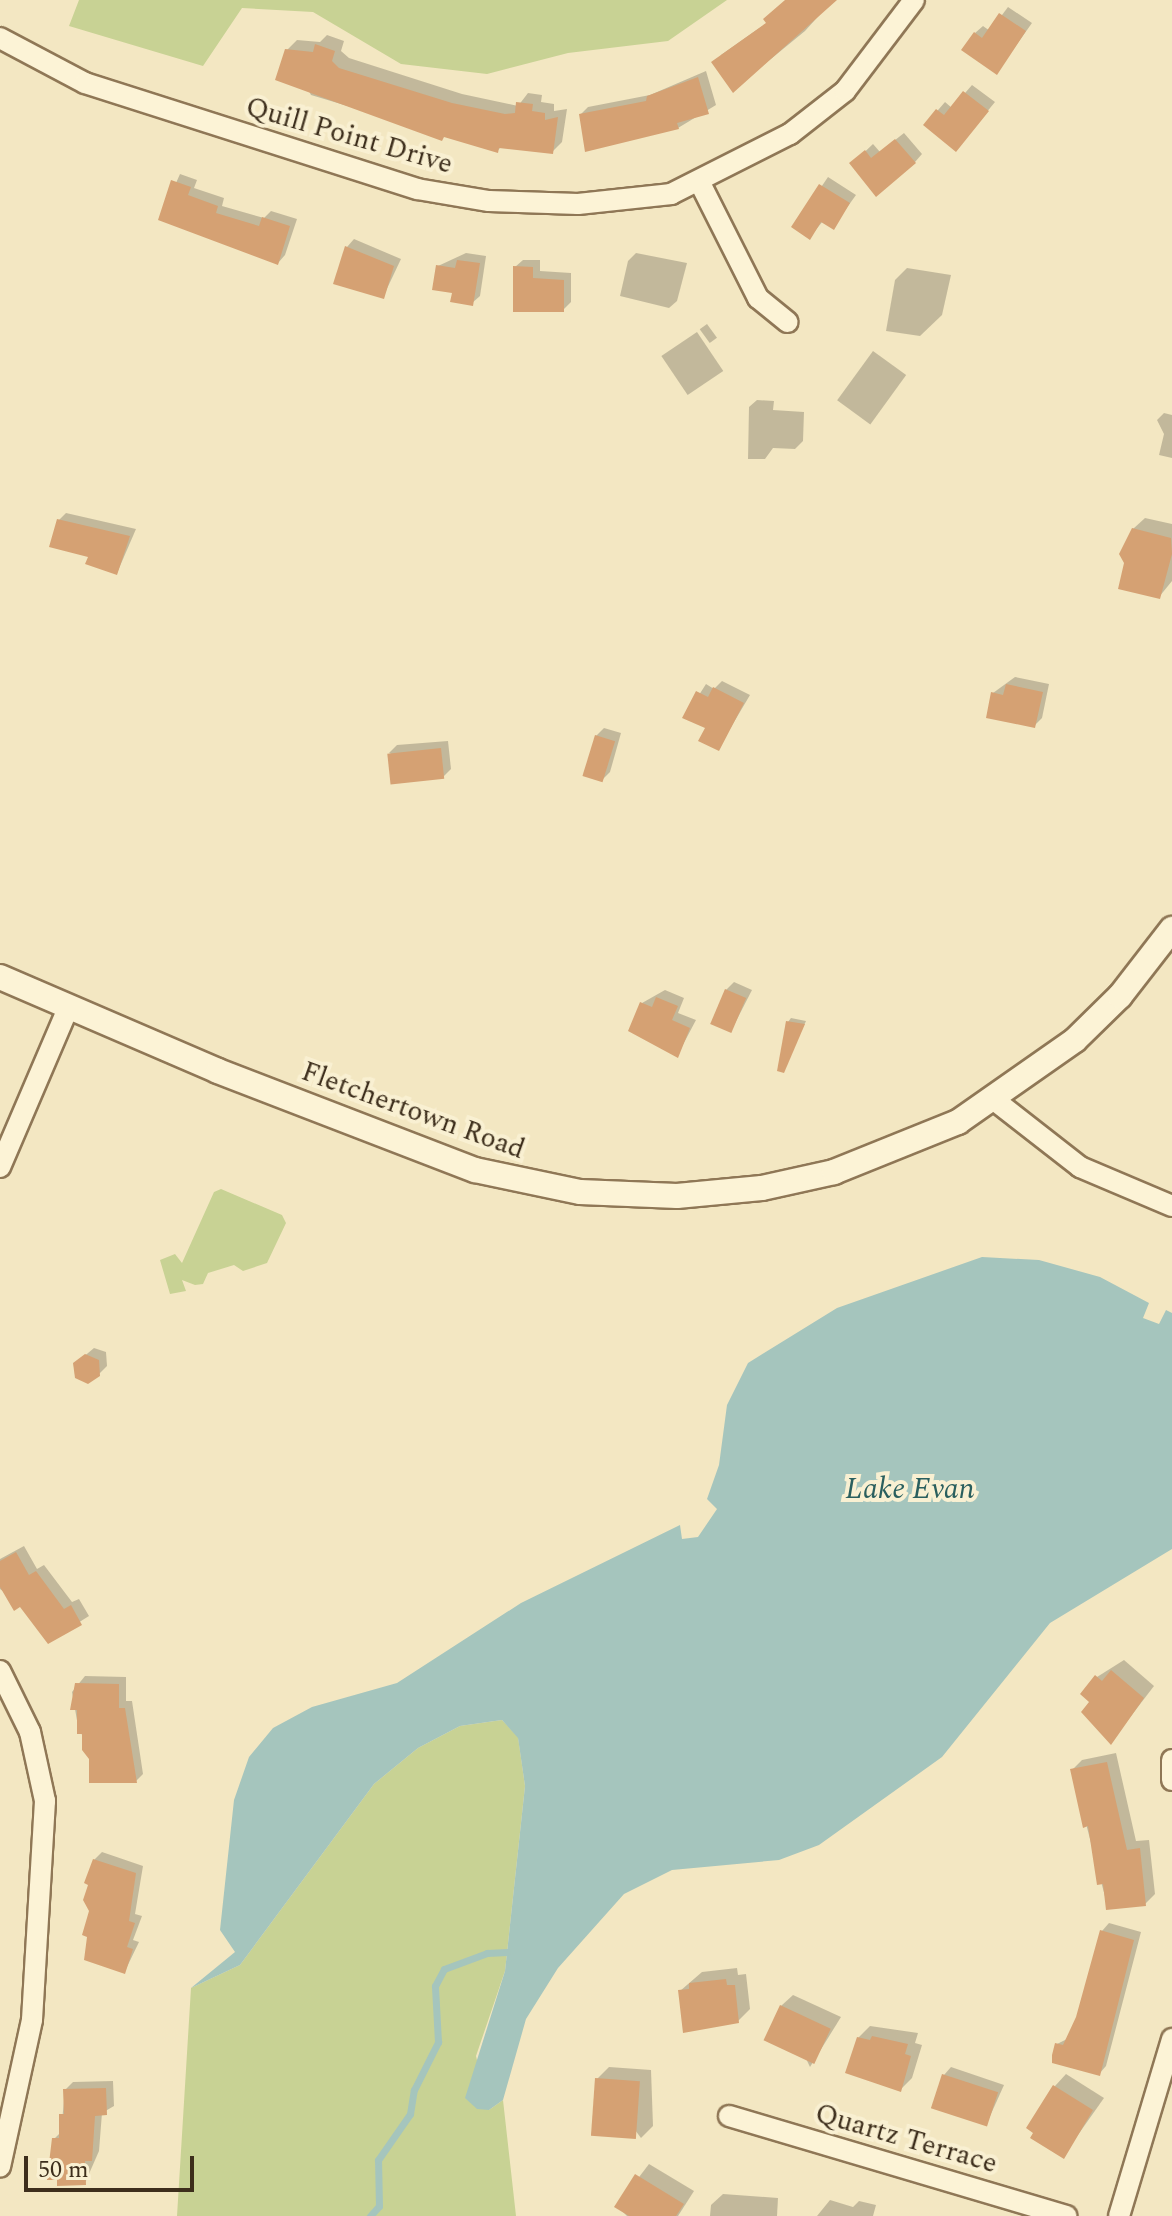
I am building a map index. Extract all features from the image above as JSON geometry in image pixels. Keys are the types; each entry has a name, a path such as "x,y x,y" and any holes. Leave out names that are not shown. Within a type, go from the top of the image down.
{"street":[{"name":"Quill Point Drive","path":"0,38 85,83 417,189 489,201 578,204 671,194 700,183 790,134 845,91 914,0"},
{"path":"700,183 758,298 788,322"},
{"name":"Fletchertown Road","path":"0,977 68,1008 475,1170 580,1192 677,1196 762,1188 834,1172 927,1138 993,1099 1075,1040 1120,996 1172,929"},
{"path":"0,1167 68,1008"},
{"path":"993,1099 1080,1167 1172,1206"},
{"path":"0,1671 30,1732 45,1801 32,2020 0,2167"},
{"path":"1172,1760 1172,1780"},
{"path":"1119,2216 1172,2039"},
{"name":"Quartz Terrace","path":"729,2116 1067,2216"}],"green space":[{"path":"79,0 727,0 668,41 568,53 487,74 401,64 313,12 242,8 203,66 69,26"},
{"path":"221,1189 282,1215 286,1223 267,1263 243,1271 234,1265 208,1273 203,1284 195,1285 182,1280 186,1291 170,1294 160,1260 175,1254 182,1263 214,1192"},
{"path":"502,1720 518,1737 525,1786 505,1971 476,2056 489,2110 503,2100 516,2216 177,2216 191,1988 240,1965 374,1784 418,1748 460,1726"}],"water":[{"name":"Lake Evan","path":"982,1257 1039,1260 1100,1277 1149,1303 1143,1318 1159,1324 1166,1310 1172,1313 1172,1549 1050,1623 942,1757 819,1845 779,1860 672,1870 624,1894 558,1968 526,2019 503,2100 489,2110 477,2109 465,2098 505,1971 525,1786 518,1738 502,1720 460,1726 418,1748 374,1784 240,1965 191,1988 235,1952 220,1930 234,1800 249,1757 273,1728 312,1707 397,1683 521,1603 680,1525 682,1539 698,1537 717,1509 707,1499 719,1465 727,1405 748,1363 837,1308"}],"building":[{"path":"785,0 837,0 733,93 711,62 766,23 763,19"},
{"path":"999,13 1026,31 997,75 961,50 974,32 982,38"},
{"path":"315,44 335,51 332,61 339,68 452,103 505,114 515,113 516,102 533,104 532,111 545,113 545,120 558,117 553,154 499,148 498,153 444,137 442,141 275,80 285,49 313,52"},
{"path":"698,77 709,114 677,123 679,129 585,152 579,114 646,101 647,96"},
{"path":"963,91 989,111 956,152 923,125 936,109 944,115"},
{"path":"895,139 916,163 876,197 849,163 865,150 871,158"},
{"path":"171,180 191,187 188,195 218,206 216,213 259,226 262,217 290,226 278,265 158,220"},
{"path":"819,184 850,203 834,230 821,222 810,240 791,227"},
{"path":"345,246 394,266 384,299 333,284"},
{"path":"457,260 480,263 473,306 450,302 452,293 432,290 436,265 455,268"},
{"path":"513,266 533,267 533,278 564,280 564,312 513,312"},
{"path":"57,519 130,536 117,575 85,564 88,557 49,547"},
{"path":"1132,528 1171,538 1172,554 1160,599 1118,589 1124,563 1119,554"},
{"path":"1006,684 1043,692 1035,728 986,718 991,692 1003,695"},
{"path":"713,687 744,703 719,751 698,741 705,728 682,718 696,691 708,697"},
{"path":"595,735 615,741 603,782 582,776"},
{"path":"441,748 444,779 391,784 387,754"},
{"path":"725,989 746,998 731,1033 710,1024"},
{"path":"656,997 678,1006 672,1020 690,1028 678,1058 628,1031 640,1002 652,1007"},
{"path":"786,1021 805,1024 784,1073 777,1071"},
{"path":"85,1354 99,1360 100,1376 88,1384 75,1378 73,1363"},
{"path":"16,1552 29,1575 36,1571 64,1609 71,1605 82,1625 48,1644 20,1607 14,1611 0,1587 0,1561"},
{"path":"1111,1670 1144,1698 1111,1745 1081,1712 1089,1702 1080,1694 1095,1675 1102,1681"},
{"path":"75,1683 119,1684 119,1708 125,1708 137,1783 89,1783 89,1759 82,1750 82,1734 77,1734 77,1710 70,1710"},
{"path":"1107,1762 1127,1850 1140,1848 1146,1906 1106,1910 1103,1884 1097,1885 1088,1826 1083,1828 1070,1769"},
{"path":"93,1859 136,1873 129,1921 135,1923 127,1947 133,1949 125,1974 84,1960 87,1937 82,1935 89,1911 83,1900 88,1885 84,1883"},
{"path":"1100,1930 1134,1940 1100,2076 1052,2063 1052,2055 1055,2043 1063,2045 1076,2017"},
{"path":"726,1979 727,1985 735,1985 739,2023 683,2033 678,1990 689,1989 689,1983"},
{"path":"780,2005 831,2029 814,2064 764,2040"},
{"path":"872,2036 908,2044 905,2054 911,2056 901,2092 845,2073 857,2037 870,2040"},
{"path":"942,2074 998,2092 987,2126 931,2108"},
{"path":"595,2078 640,2081 636,2139 591,2136"},
{"path":"1053,2085 1093,2110 1064,2159 1030,2138 1033,2133 1026,2128"},
{"path":"106,2088 107,2115 95,2116 92,2161 85,2161 86,2185 57,2186 57,2180 47,2180 52,2138 59,2138 59,2114 64,2114 63,2089"},
{"path":"635,2174 684,2204 676,2216 629,2216 614,2207"}],"waterway":[{"path":"370,2216 379,2206 378,2160 410,2114 414,2090 438,2042 435,1986 444,1969 487,1953 507,1952"}]}
